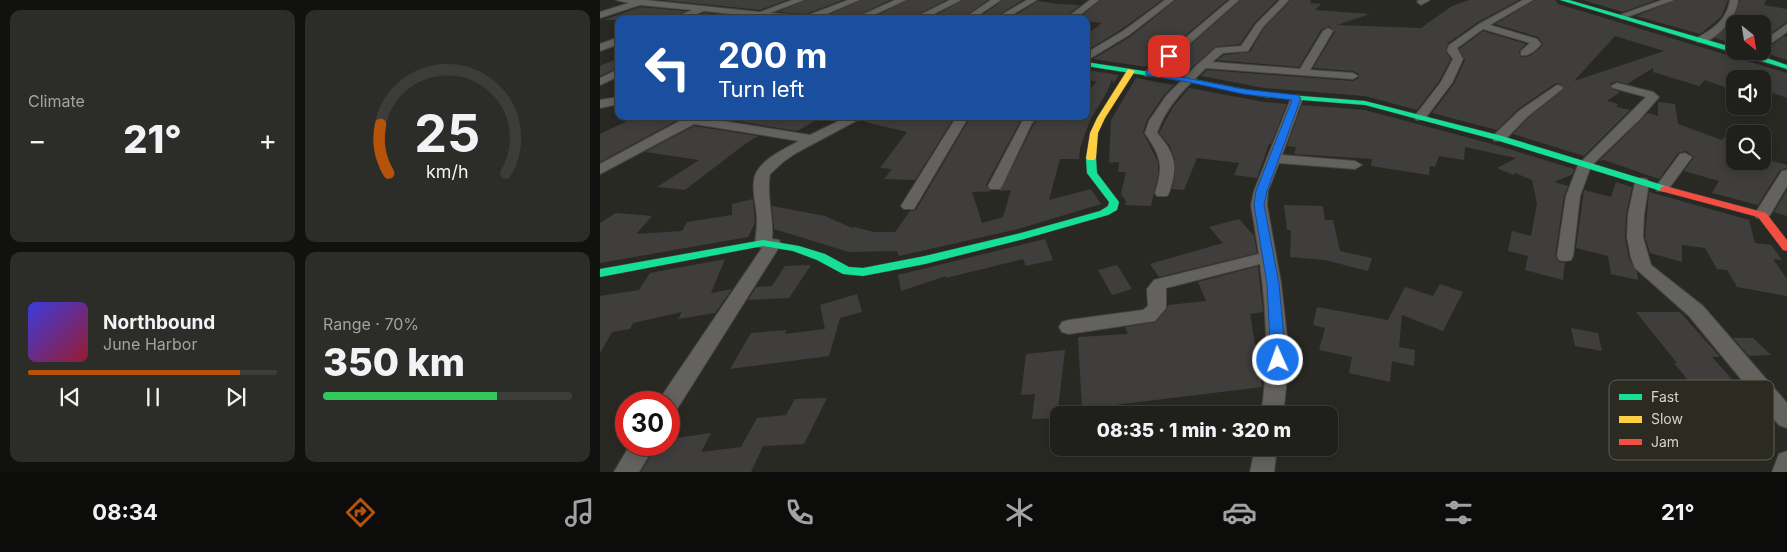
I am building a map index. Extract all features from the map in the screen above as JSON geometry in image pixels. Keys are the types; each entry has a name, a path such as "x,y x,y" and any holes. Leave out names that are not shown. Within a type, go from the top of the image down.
{"street":[{"path":"620,0 666,5 682,3 704,4 717,9 768,15"},
{"path":"760,13 800,0"},
{"path":"816,15 855,0"},
{"path":"867,15 902,0"},
{"path":"925,15 957,0"},
{"path":"973,15 997,0"},
{"path":"1005,15 1033,0"},
{"path":"1074,15 1095,0"},
{"path":"1090,56 1126,33 1170,0"},
{"path":"1149,74 1235,0"},
{"path":"1162,192 1167,177 1168,159 1161,145 1151,133 1156,118 1188,80 1222,49 1244,49 1255,35 1258,26 1285,0"},
{"path":"1420,117 1446,83 1458,59 1452,51 1452,47 1482,26 1529,0"},
{"path":"1563,0 1726,48"},
{"path":"1621,16 1670,0"},
{"path":"1700,40 1724,24 1734,6 1734,0"},
{"path":"717,9 738,2"},
{"path":"600,15 641,3"},
{"path":"683,15 704,4"},
{"path":"1482,26 1534,41 1536,44 1525,53"},
{"path":"1771,40 1787,27"},
{"path":"1303,73 1328,31"},
{"path":"600,48 615,42"},
{"path":"1770,60 1787,67"},
{"path":"1090,65 1188,80 1243,92 1349,101 1420,117 1498,138 1662,188 1762,215 1784,240"},
{"path":"1204,65 1352,76"},
{"path":"600,272 768,243 794,248 821,257 847,271 863,272 925,260 1024,236 1109,211 1115,205 1114,202 1092,173 1090,162 1094,133 1105,108 1131,71"},
{"path":"600,82 615,74"},
{"path":"1565,256 1573,196 1585,165 1653,97 1649,94 1617,86"},
{"path":"1498,138 1523,114 1557,88"},
{"path":"1273,406 1278,360 1276,314 1260,198 1297,98"},
{"path":"600,104 615,101"},
{"path":"606,166 691,120"},
{"path":"706,120 813,139"},
{"path":"676,391 768,243 764,194 761,184 763,174 773,161 851,120"},
{"path":"909,206 961,120"},
{"path":"995,186 1028,120"},
{"path":"1662,188 1685,157"},
{"path":"1274,158 1355,165"},
{"path":"1762,215 1787,174"},
{"path":"1642,182 1635,216 1635,244 1644,268 1681,298 1753,380"},
{"path":"1069,327 1142,318 1155,311 1157,304 1156,289 1160,284 1268,257"},
{"path":"1774,404 1787,419"},
{"path":"626,472 636,456"},
{"path":"1262,472 1265,456"},
{"path":"1784,472 1787,461"}],"building":[{"path":"663,0 787,0 760,10"},
{"path":"806,0 843,0 806,14 778,12"},
{"path":"861,0 890,0 859,15 829,15"},
{"path":"908,0 946,0 918,15 878,15"},
{"path":"963,0 988,0 967,15 936,15"},
{"path":"1003,0 1023,0 999,15 982,15"},
{"path":"1101,0 1162,0 1122,29 1090,49 1090,32 1102,23 1090,22 1090,15 1083,15"},
{"path":"1176,0 1227,0 1148,67 1093,59 1130,37"},
{"path":"1241,0 1277,0 1254,23 1240,44 1215,47 1186,73 1163,69"},
{"path":"1291,0 1311,0 1310,3 1321,4 1315,10 1370,14 1337,25 1421,28 1452,6 1469,0 1519,0 1478,22 1448,43 1446,52 1451,59 1439,81 1417,110 1365,96 1264,88 1201,76 1207,70 1353,81 1359,78 1359,74 1353,71 1313,68 1335,32 1329,26 1321,30 1299,67 1217,60 1224,55 1250,52 1264,28"},
{"path":"1535,0 1555,0 1558,4 1726,55 1726,60 1744,60 1787,73 1787,98 1771,92 1771,70 1726,70 1726,88 1705,80 1699,86 1653,72 1653,68 1627,84 1617,81 1610,84 1612,89 1620,92 1607,101 1618,104 1616,107 1630,110 1584,156 1513,134 1528,118 1564,89 1561,84 1556,83 1518,109 1497,130 1432,113 1454,84 1465,60 1459,49 1483,31 1526,44 1519,51 1521,57 1530,56 1540,48 1543,44 1538,37 1495,24","holes":["1615,36 1664,51 1574,81"]},
{"path":"1583,0 1656,0 1623,12"},
{"path":"1676,0 1728,0 1721,17 1700,34 1636,16"},
{"path":"1740,0 1766,0 1764,5 1787,9 1787,22 1771,33 1771,15 1734,15"},
{"path":"1038,1 1080,5 1068,15 1015,15"},
{"path":"640,7 685,11 677,15 618,15"},
{"path":"704,13 722,15 699,15"},
{"path":"615,16 615,20 604,20"},
{"path":"1726,27 1726,41 1715,38"},
{"path":"1784,36 1787,37 1787,60 1771,55 1771,46"},
{"path":"615,60 615,69 600,76 600,66"},
{"path":"1090,71 1119,75 1113,84 1112,79 1108,90 1090,120 1090,89 1097,81 1090,80"},
{"path":"1136,78 1174,85 1164,95 1147,120 1143,132 1158,162 1158,175 1151,206 1125,205 1126,201 1121,194 1126,172 1118,172 1119,162 1109,163 1111,120"},
{"path":"1189,88 1264,102 1287,104 1271,144 1269,144 1257,178 1234,175 1239,163 1197,158 1184,190 1172,189 1175,175 1175,160 1170,146 1159,133 1173,107"},
{"path":"1658,102 1675,104 1678,124 1722,140 1726,136 1726,170 1771,170 1771,161 1787,165 1787,168 1780,170 1758,205 1712,193 1719,181 1684,171 1694,157 1686,151 1678,153 1659,179 1604,160 1599,161 1648,113 1658,116"},
{"path":"1302,105 1365,110 1492,144 1574,169 1573,174 1554,182 1568,186 1564,196 1555,256 1559,262 1565,263 1563,280 1525,270 1528,256 1508,251 1512,231 1531,236 1537,204 1532,180 1497,168 1516,158 1465,147 1464,160 1439,156 1435,167 1430,166 1429,175 1371,166 1372,159 1294,154 1296,147 1287,146"},
{"path":"630,120 678,120 600,162 600,134"},
{"path":"731,120 817,120 797,131"},
{"path":"866,120 952,120 915,180 884,179 892,169 880,168 907,132 865,122"},
{"path":"969,120 1021,120 986,185 990,191 998,191 972,192 982,223 1003,217 1011,190 1000,191 1037,120 1090,120 1080,148 1079,159 1060,159 1049,200 1091,189 1101,204 1018,229 899,256 897,251 849,252 774,229 772,206 825,216 852,228 874,232 895,232 910,211 916,210"},
{"path":"694,126 758,136 685,190 657,187 699,160 645,152"},
{"path":"1616,182 1632,187 1626,215 1625,237 1629,259 1637,272 1638,280 1611,274 1608,256 1576,248 1584,190 1611,197"},
{"path":"1787,190 1787,216 1774,212"},
{"path":"1649,192 1749,220 1755,243 1771,245 1782,260 1773,259 1787,279 1787,296 1737,287 1727,270 1717,269 1705,248 1682,245 1682,262 1650,253 1645,237"},
{"path":"753,199 755,223 748,237 600,263 600,223 616,213 652,216 636,234 682,231 687,222 732,215 732,204"},
{"path":"1284,205 1323,206 1325,220 1333,220 1340,251 1372,258 1368,271 1325,260 1290,257 1291,230 1287,230"},
{"path":"1239,219 1254,236 1257,253 1159,277 1150,264 1223,243 1209,227"},
{"path":"1045,239 1053,260 1026,266 1023,259 946,278 946,276 901,291 898,275"},
{"path":"725,259 711,293 732,289 715,313 678,319 682,312 633,323 630,329 612,332 600,353 600,296 639,290 650,273"},
{"path":"811,265 789,298 748,300 756,287 772,286 785,266"},
{"path":"1117,265 1132,289 1112,295 1098,270"},
{"path":"1258,266 1263,312 1250,314 1262,387 1107,406 1082,406 1078,337 1128,334 1125,327 1156,322 1168,305 1206,301 1198,282"},
{"path":"1440,284 1463,292 1443,331 1402,315 1399,347 1415,350 1414,366 1392,361 1390,382 1349,373 1352,357 1319,350 1325,328 1313,325 1317,307 1388,320 1405,287 1433,296"},
{"path":"857,294 862,312 840,318 829,356 730,369 751,333 787,330 785,334 825,329 820,305"},
{"path":"1636,312 1680,312 1720,357 1712,357 1732,380 1688,380 1674,363 1677,363"},
{"path":"1571,328 1598,333 1602,351 1575,346"},
{"path":"1733,338 1753,338 1771,355 1749,356"},
{"path":"1065,350 1058,406 1050,406 1050,418 1032,419 1035,394 1021,395 1026,354"},
{"path":"827,398 804,444 763,446 751,472 641,472 650,456 680,456 680,437 711,433 701,452 741,447 757,418 786,415 795,399"}],"traffic: fast":[{"path":"1563,0 1726,47"},
{"path":"1766,60 1787,67"},
{"path":"1090,65 1188,80 1264,95 1365,103 1499,138 1665,189"},
{"path":"600,273 763,243 795,248 821,257 847,271 863,272 925,260 1024,236 1104,213 1113,208 1114,202 1092,173 1091,158"}],"traffic: slow":[{"path":"1091,158 1094,133 1101,118 1131,71"}],"traffic: jam":[{"path":"1665,189 1762,215 1787,248"}],"route":[{"path":"1169,56 1149,74 1243,92 1297,98 1262,191 1259,205 1273,284 1278,360"}]}
